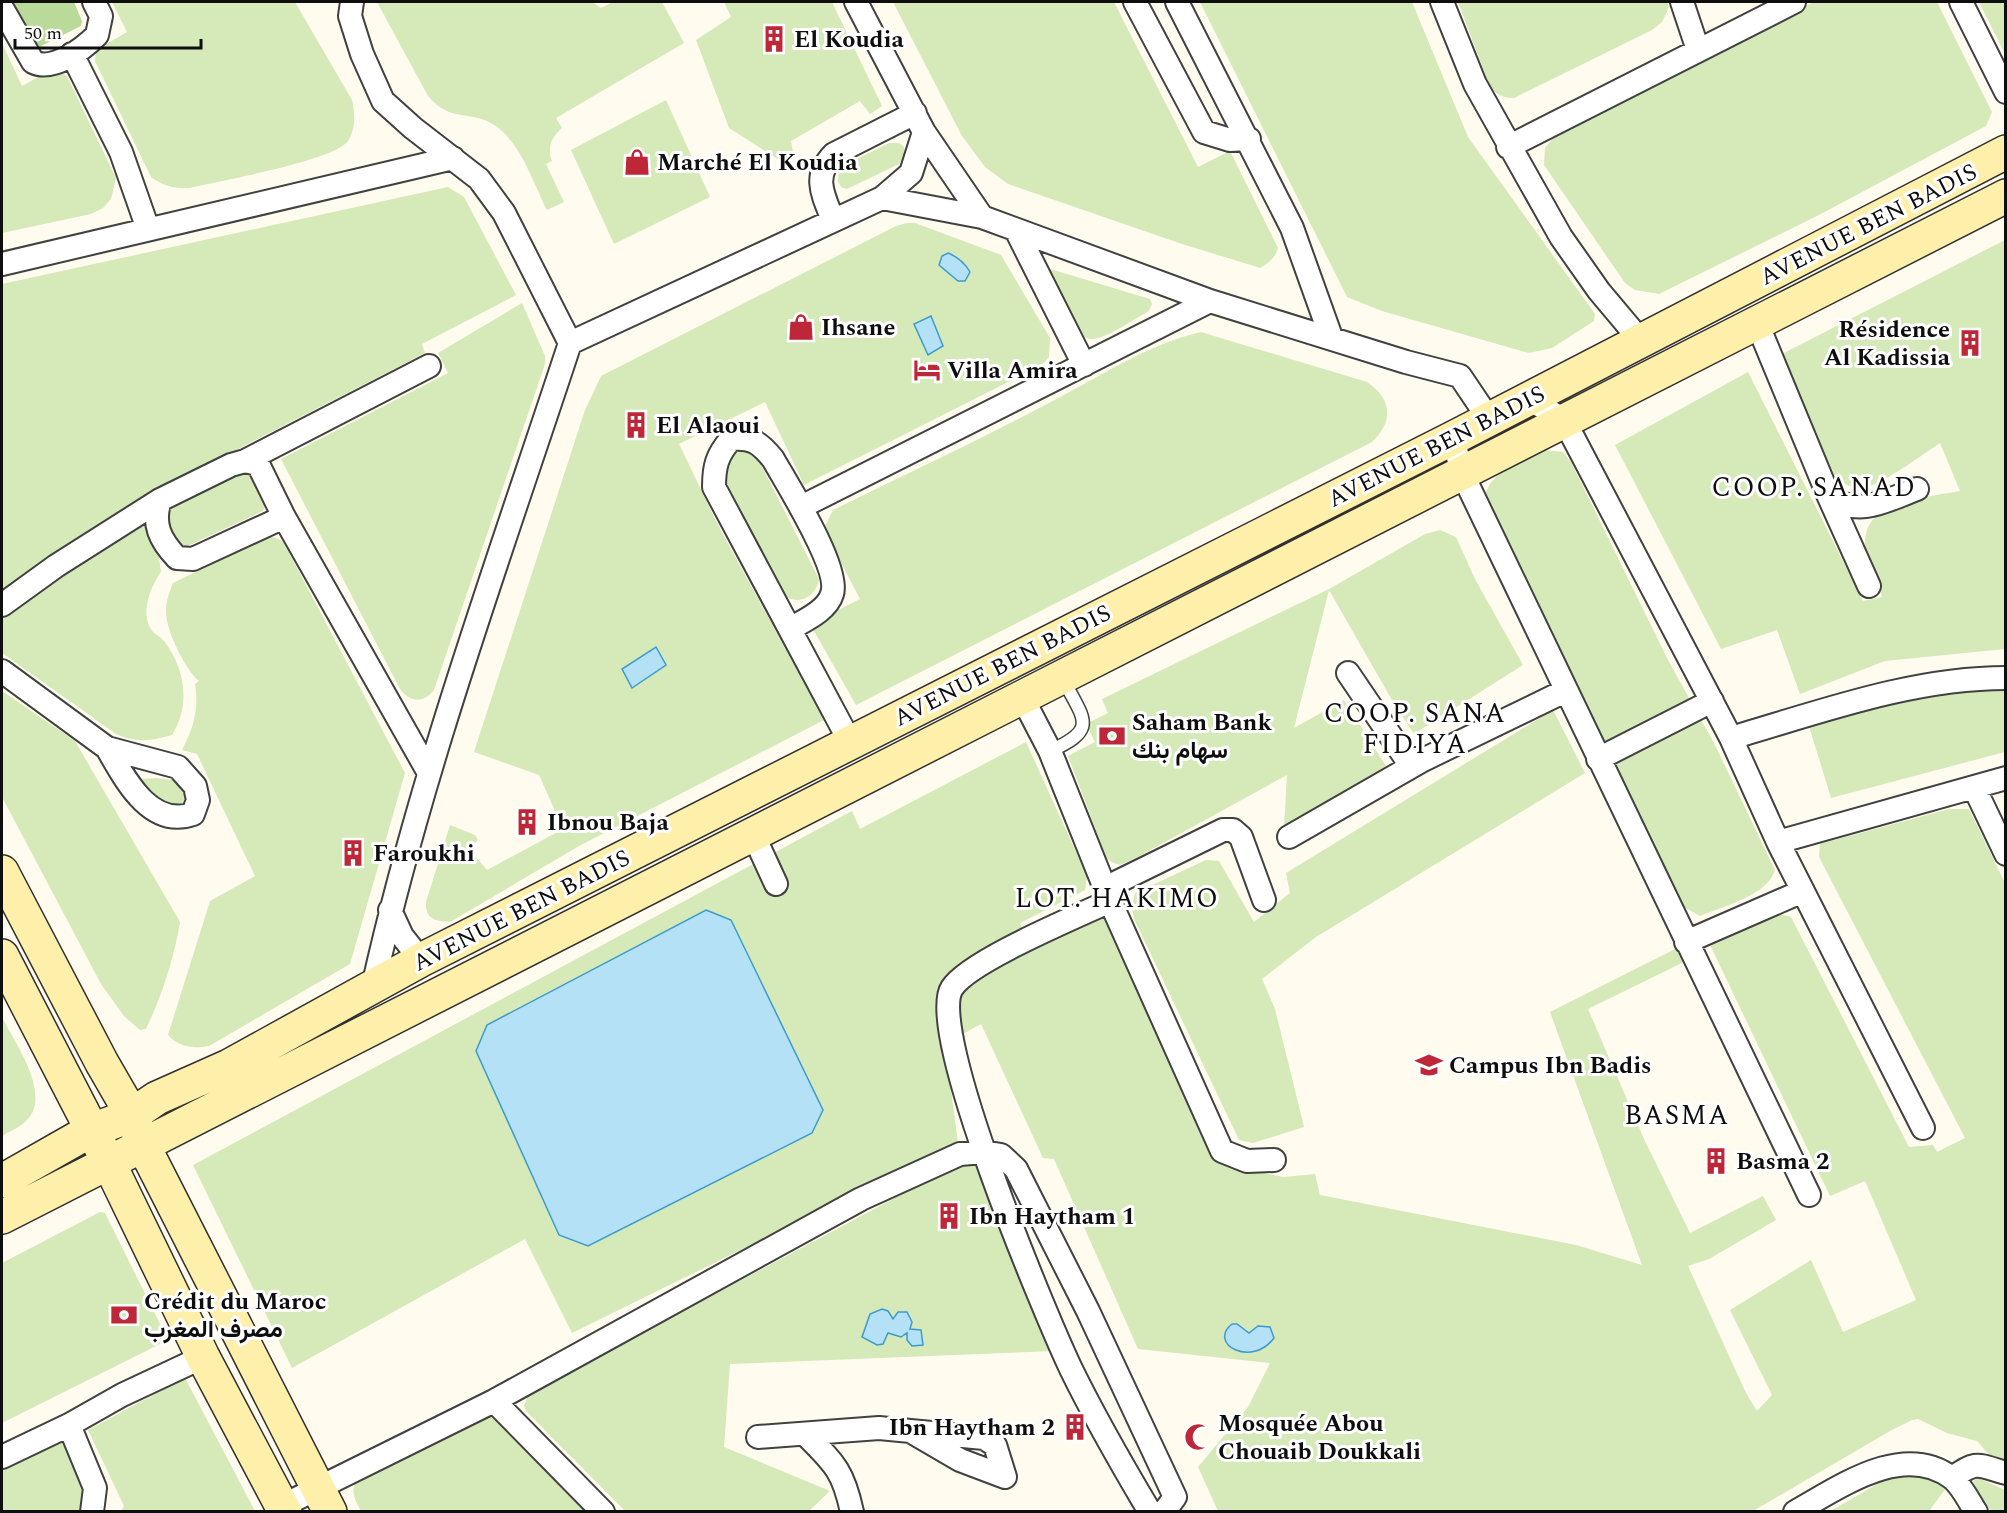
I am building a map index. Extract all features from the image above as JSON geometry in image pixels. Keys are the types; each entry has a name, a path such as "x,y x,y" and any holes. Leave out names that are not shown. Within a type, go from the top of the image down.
{"main road":[{"name":"AVENUE BEN BADIS","path":"2,1181 90,1131 132,1115 157,1098 229,1066 421,960 1453,438 2006,152"},
{"name":"AVENUE BEN BADIS","path":"2,1217 2006,196"},
{"path":"2,872 102,1063 132,1115 143,1145 324,1500"},
{"path":"2,956 90,1131 109,1163 203,1357 283,1509"}],"street":[{"path":"2,8 33,62 48,64 72,54 89,43 99,31 101,16 94,2"},
{"path":"352,2 350,16 353,26 362,54 383,101 413,128 478,179 504,213 570,343 429,773 390,910 373,987"},
{"path":"856,2 919,123 981,217"},
{"path":"1135,2 1204,132 1230,140 1249,139"},
{"path":"1177,2 1249,139 1292,228 1331,337"},
{"path":"1442,2 1475,84 1508,147 1561,237 1599,291 1641,341"},
{"path":"1682,2 1698,50"},
{"path":"1508,147 1794,2"},
{"path":"1961,2 2006,92"},
{"path":"72,54 121,152 148,229"},
{"path":"570,343 882,198 911,173 919,123"},
{"path":"833,220 820,181 825,164 834,154 919,123"},
{"path":"2,264 453,158"},
{"path":"882,198 981,217 1210,301 1406,362 1460,376 1489,419"},
{"path":"1017,232 1084,365"},
{"path":"801,507 1210,301"},
{"path":"1757,323 1829,497 1869,586"},
{"path":"2,605 56,566 160,500 245,461 429,366"},
{"path":"1529,399 1564,420 1731,738 1778,842 1923,1128"},
{"path":"790,629 823,608 832,595 831,567 801,507 773,459 760,444 747,437 731,439 718,454 714,469 714,487 850,742"},
{"path":"1453,438 1462,473 1809,1195"},
{"path":"245,461 258,464 284,517 429,773"},
{"path":"1829,497 1843,506 1861,509 1917,489"},
{"path":"160,500 155,516 158,533 177,558 193,559 284,517"},
{"path":"2,671 107,748"},
{"path":"1348,674 1405,757 1423,760"},
{"path":"1731,738 1883,694 1931,685 2006,678"},
{"path":"1289,837 1423,760 1565,691"},
{"path":"1022,697 1050,751 1107,894 1222,1150 1247,1161 1274,1160"},
{"path":"1598,759 1712,701"},
{"path":"1778,842 2006,778"},
{"path":"1974,787 2006,854"},
{"path":"283,1509 324,1500 494,1401 861,1199 960,1154 983,1152 994,1153 1008,1159 1050,1234 1175,1497 1163,1511 1107,1438 1055,1332 983,1152 947,1019 946,1005 951,989 960,978 982,963 1201,839 1223,830 1233,830 1241,837 1264,900"},
{"path":"753,834 776,884"},
{"path":"1686,942 1803,891"},
{"path":"390,910 402,936 421,960"},
{"path":"1020,1247 1050,1234"},
{"path":"1055,1332 1088,1311"},
{"path":"2,1457 69,1425 122,1395 203,1357"},
{"path":"494,1401 603,1512"},
{"path":"69,1425 95,1488 92,1512"},
{"path":"758,1437 879,1428 912,1432"},
{"path":"805,1434 838,1468 846,1485 852,1512"},
{"path":"1796,1512 1861,1476 1899,1465 1922,1463 1953,1478 1976,1512"},
{"path":"1953,1478 1964,1469 1979,1465 2006,1473"}],"lane":[{"path":"1050,751 1075,739 1083,728 1082,715 1062,677"}],"green space":[{"path":"6,2 74,2 82,21 81,26 33,50"},
{"path":"112,2 295,2 352,100 354,121 348,141 321,156 249,175 189,188 160,183 151,177 95,61 96,50 127,32"},
{"path":"377,2 592,2 601,8 613,2 662,2 684,43 556,118 562,128 551,143 552,161 546,164 564,202 547,210 519,152 503,132 485,120 445,110 428,96"},
{"path":"724,2 832,2 882,106 870,114 860,101 791,141 794,158 784,163 729,128 696,40 731,17"},
{"path":"893,2 1114,2 1198,167 1230,151 1278,248 1273,257 1260,268 1182,244 1008,184 985,167 962,136"},
{"path":"1200,2 1412,2 1468,137 1595,314 1594,321 1552,348 1529,353 1382,311 1347,297"},
{"path":"1458,2 1667,2 1669,7 1662,22 1652,30 1514,98 1500,96 1490,87"},
{"path":"1814,2 1937,2 1992,112 1986,126 1817,216 1659,294 1635,290 1625,283 1544,165 1545,148 1554,137 1599,110"},
{"path":"1979,2 2005,2 2005,54"},
{"path":"2,43 22,86 50,72 67,76 116,178 111,199 103,208 91,214 2,233"},
{"path":"666,100 710,197 614,244 571,150"},
{"path":"889,143 899,143 904,147 905,153 899,164 847,189 841,187 838,181 839,168"},
{"path":"448,187 464,197 516,295 422,344 425,353 150,494 161,572 150,593 146,610 147,618 153,632 163,640 177,663 183,687 182,711 172,735 144,740 130,739 116,734 2,653 2,284"},
{"path":"915,223 1001,255 1050,338 1049,357 1042,365 804,485 765,402 679,444 719,527 824,720 579,846 450,922 429,916 426,902 450,825 475,835 478,840 471,847 474,855 487,870 563,829 539,775 474,752 585,410 601,376 896,226"},
{"path":"2005,240 2005,649 1885,661 1800,694 1777,630 1721,649 1615,445 1748,372 1863,601 1882,597 1865,544 1867,529 1875,518 1886,509 1900,503 1960,491 1940,443 1870,486 1852,487 1836,479 1782,354"},
{"path":"1047,268 1150,299 1152,304 1149,311 1113,332 1098,338 1088,338 1076,330"},
{"path":"522,303 545,356 545,364 434,690 426,697 413,699 400,689 281,459 448,373 438,353"},
{"path":"1201,332 1367,382 1385,403 1387,418 1384,426 1372,442 856,705 810,624 860,599 827,536 825,526 833,510 1047,404 1141,353"},
{"path":"737,446 755,453 819,579 810,596 794,600 781,594 721,476"},
{"path":"1543,450 1563,452 1571,462 1668,660 1714,743 1775,870 1763,887 1732,904 1700,916 1682,906 1572,682 1486,493 1489,485 1502,472"},
{"path":"237,471 249,472 265,505 263,511 177,551 162,511"},
{"path":"1440,530 1456,537 1475,579 1523,665 1414,734 1329,590 1294,728 1344,700 1386,766 1284,827 1287,775 1136,858 1120,865 1111,862 1106,857 1068,756 1095,742 1086,724 1108,713 1102,699 1329,589 1425,534"},
{"path":"270,536 281,540 286,547 405,773 350,964 209,1046 192,1047 182,1045 168,1035 210,901 255,876 197,754 182,750 190,734 194,718 195,684 199,681 188,668 172,638 166,610 168,596 173,583"},
{"path":"2005,686 2005,752 1831,798 1808,723 1939,691"},
{"path":"2,691 75,741 180,922 167,977 146,1029 140,1030 124,1016 101,984 2,797"},
{"path":"1553,710 1585,773 1316,937 1262,979 1275,1009 1304,1127 1253,1143 1239,1140 1134,919 1132,908 1135,893 1206,860 1219,861 1254,922 1290,893 1286,873"},
{"path":"1026,742 1087,876 1085,890 1020,923 1032,948 1102,914 1107,916 1239,1168 1283,1177 1315,1174 1320,1195 1576,1245 1642,1265 1550,1012 1679,947 1686,961 1588,1009 1644,1139 1690,1233 1763,1196 1776,1220 1709,1259 1688,1266 1746,1393 1757,1411 1772,1395 1730,1310 1811,1260 1843,1332 1916,1300 1865,1181 1830,1196 1711,947 1713,939 1761,917 1781,915 1791,917 1909,1147 1933,1145 1937,1152 1965,1138 1819,857 1820,844 1949,809 1969,809 2005,883 2005,1466 1991,1457 1977,1441 1947,1433 1918,1419 1890,1431 1753,1511 1218,1511 1198,1467 1248,1407 1270,1363 1138,1349 1054,1159 1043,1158 981,1024 945,1044 958,1143 572,1333 525,1239 292,1368 193,1165 852,811 860,829"},
{"path":"140,779 172,780 185,789 187,801 183,807 164,801"},
{"path":"2,1017 29,1069 34,1084 35,1098 33,1110 26,1121 2,1136"},
{"path":"976,1160 1054,1351 730,1364 724,1447 830,1491 809,1511 625,1511 526,1411 524,1406 530,1390 621,1339 620,1345 962,1162"},
{"path":"100,1212 105,1213 168,1340 2,1423 2,1263"},
{"path":"185,1378 255,1511 121,1511 124,1506 88,1430"},
{"path":"491,1414 590,1511 361,1511 353,1491 358,1478"},
{"path":"62,1442 82,1485 83,1494 79,1511 2,1512 2,1471"},
{"path":"1923,1471 1947,1487 1929,1511 1829,1512 1891,1476"},
{"path":"1978,1478 2005,1490 2005,1511 1991,1511 1972,1482"}],"water":[{"path":"948,253 961,261 970,272 965,281 958,281 939,265 942,256"},
{"path":"931,316 943,346 928,355 914,324"},
{"path":"656,647 666,665 632,688 622,669"},
{"path":"706,910 731,920 823,1110 812,1133 588,1246 559,1235 476,1051 487,1025"},
{"path":"882,1309 888,1311 893,1319 898,1312 907,1312 912,1322 910,1329 921,1330 923,1345 912,1346 907,1340 907,1333 901,1337 888,1333 883,1344 877,1345 862,1337 870,1314"},
{"path":"1232,1324 1237,1324 1249,1333 1258,1326 1270,1327 1274,1338 1265,1347 1255,1351 1235,1350 1225,1339 1226,1332"}],"place":[{"name":"El Koudia","path":"774,39"},
{"name":"Marché El Koudia","path":"637,162"},
{"name":"Ihsane","path":"801,327"},
{"name":"Résidence Al Kadissia","path":"1970,343"},
{"name":"Villa Amira","path":"927,370"},
{"name":"El Alaoui","path":"636,425"},
{"name":"Saham Bank سهام بنك","path":"1112,736"},
{"name":"Ibnou Baja","path":"527,822"},
{"name":"Faroukhi","path":"353,853"},
{"name":"Campus Ibn Badis","path":"1429,1065"},
{"name":"Basma 2","path":"1716,1161"},
{"name":"Ibn Haytham 1","path":"949,1216"},
{"name":"Crédit du Maroc مصرف المغرب","path":"124,1315"},
{"name":"Ibn Haytham 2","path":"1075,1427"},
{"name":"Mosquée Abou Chouaib Doukkali","path":"1198,1437"}],"district":[{"name":"COOP. SANAD","path":"1814,487"},
{"name":"COOP. SANA FIDIYA","path":"1415,728"},
{"name":"LOT. HAKIMO","path":"1117,898"},
{"name":"BASMA","path":"1677,1115"}]}
